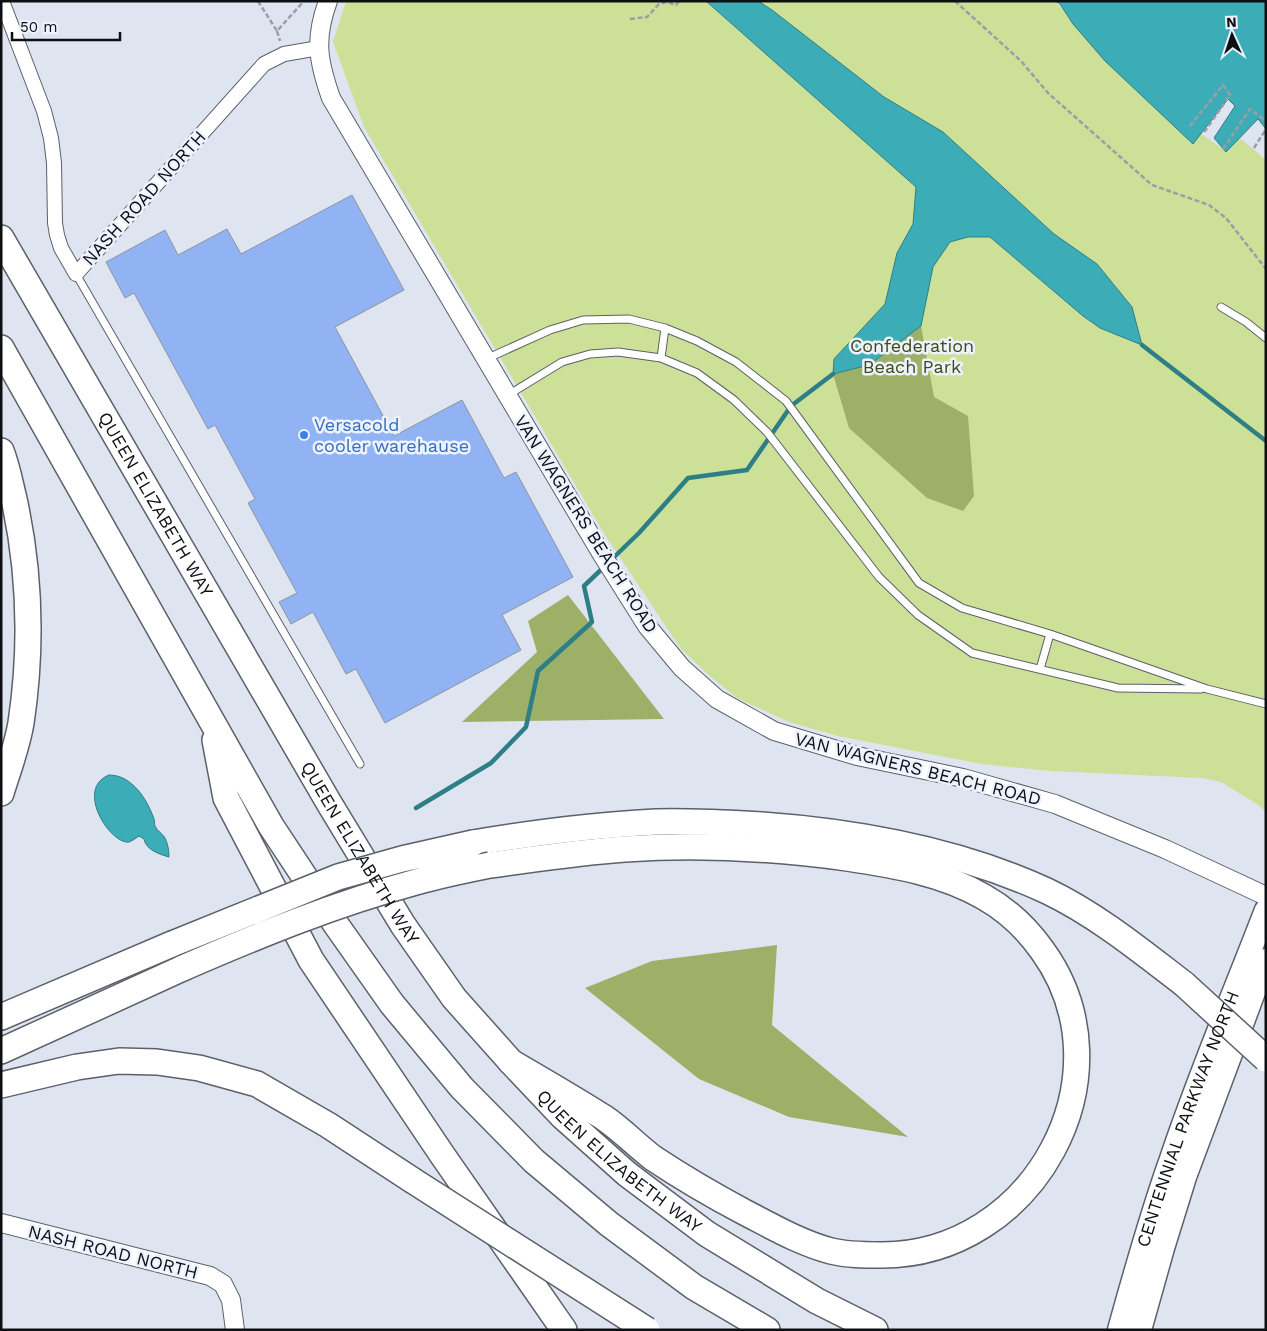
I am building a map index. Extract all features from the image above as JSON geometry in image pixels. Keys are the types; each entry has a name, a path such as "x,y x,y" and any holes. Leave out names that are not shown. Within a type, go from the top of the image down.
{"highway":[{"name":"QUEEN ELIZABETH WAY","path":"1,238 328,804 403,925 454,998 562,1116 627,1174 707,1234 817,1301 875,1330"},
{"path":"1,348 271,826 337,926 392,1004 462,1088 534,1161 609,1224 694,1288 767,1330"},
{"path":"1,451 6,463 18,515 26,566 28,655 20,725 1,793"},
{"path":"212,721 226,798 311,960 443,1156 564,1330"},
{"path":"1,1017 172,944 338,877 402,859 473,842 534,832 657,822 717,822 795,828 879,839 996,870 1048,892 1134,945 1184,984 1266,1058"},
{"path":"1,1051 267,931 346,903 417,881 490,865 563,855 628,849 711,847 799,852 877,862 930,874 960,884 987,898 1030,934 1050,961 1062,986 1071,1012 1076,1050 1074,1085 1066,1118 1058,1140 1035,1178 1009,1207 984,1225 960,1238 929,1250 896,1255 864,1255 832,1251 790,1236 702,1190 651,1156 606,1119 511,1062"},
{"path":"1,1086 77,1067 119,1062 157,1062 199,1068 257,1084 328,1125 646,1330"}],"main road":[{"name":"CENTENNIAL PARKWAY NORTH","path":"1140,1330 1145,1273 1171,1158 1200,1078 1266,910"},
{"name":"CENTENNIAL PARKWAY NORTH","path":"1119,1330 1185,1177 1266,960"},
{"path":"1245,1016 1255,1006 1266,987"}],"street":[{"name":"NASH ROAD NORTH","path":"2,1 44,111 51,138 54,163 57,235 61,248 76,274 264,64 284,54 319,48"},
{"name":"VAN WAGNERS BEACH ROAD","path":"328,1 320,27 319,48 322,71 331,98 601,553 647,626 682,668 717,699 774,731 857,756 963,778 1055,804 1165,849 1266,896"},
{"name":"NASH ROAD NORTH","path":"1,1223 210,1276 223,1284 231,1300 235,1330"}],"lane":[{"path":"76,274 360,764"},
{"path":"1221,307 1246,322 1266,338"},
{"path":"486,359 550,330 583,320 629,319 665,328 697,340 736,362 786,401 919,583 962,608 1050,634 1207,689 1266,704"},
{"path":"661,358 665,328"},
{"path":"508,395 562,362 590,354 618,352 661,358 697,373 734,400 767,432 879,577 918,614 972,653 1118,688 1207,689"},
{"path":"1040,669 1050,634"}],"path":[{"path":"258,1 277,31 304,1"},
{"path":"630,19 647,18 659,4 667,2 676,5 680,1"},
{"path":"955,1 1021,62 1048,93 1152,185 1210,205 1226,218 1266,269"},
{"path":"1190,126 1223,85 1230,95 1203,134"},
{"path":"1224,149 1250,109 1266,121"},
{"path":"1254,148 1266,128"}],"green space":[{"name":"Confederation Beach Park","path":"346,1 1054,1 1190,126 1223,149 1235,134 1266,160 1266,812 1257,804 1221,782 1202,778 1050,771 981,764 838,736 789,722 737,698 711,677 681,649 605,535 364,127 333,42"},
{"path":"921,326 934,397 968,416 974,496 963,511 927,498 849,428 833,374 869,365"},
{"path":"568,595 664,719 462,722 537,652 528,621"},
{"path":"777,945 772,1025 908,1137 789,1117 699,1079 585,988 652,961"}],"water":[{"path":"706,1 758,1 884,97 943,132 1054,234 1097,264 1132,307 1142,345 1100,328 1083,316 990,237 968,237 950,242 933,267 921,326 869,365 833,374 834,359 885,304 897,253 913,224 916,187"},
{"path":"1055,1 1266,1 1266,129 1258,119 1226,152 1214,138 1235,106 1228,99 1193,144 1105,61 1073,24 1060,4"},
{"path":"109,775 125,779 143,796 151,811 156,828 166,840 169,857 150,849 144,839 139,836 129,842 122,841 113,835 106,826 99,815 95,803 95,792 99,782"}],"building":[{"path":"352,195 404,290 335,327 394,436 462,400 504,478 516,472 573,577 502,615 521,650 385,723 356,669 346,674 313,612 291,624 279,602 297,593 248,503 255,499 215,425 208,429 134,293 125,298 106,262 165,230 178,255 227,229 241,254"}],"waterway":[{"path":"1142,345 1266,441"},
{"path":"611,560 639,533 688,478 747,470 791,406 833,374"},
{"path":"416,808 491,763 526,727 538,671 592,622 584,586 605,566"}],"place":[{"name":"Versacold cooler warehause","path":"304,435"}]}
